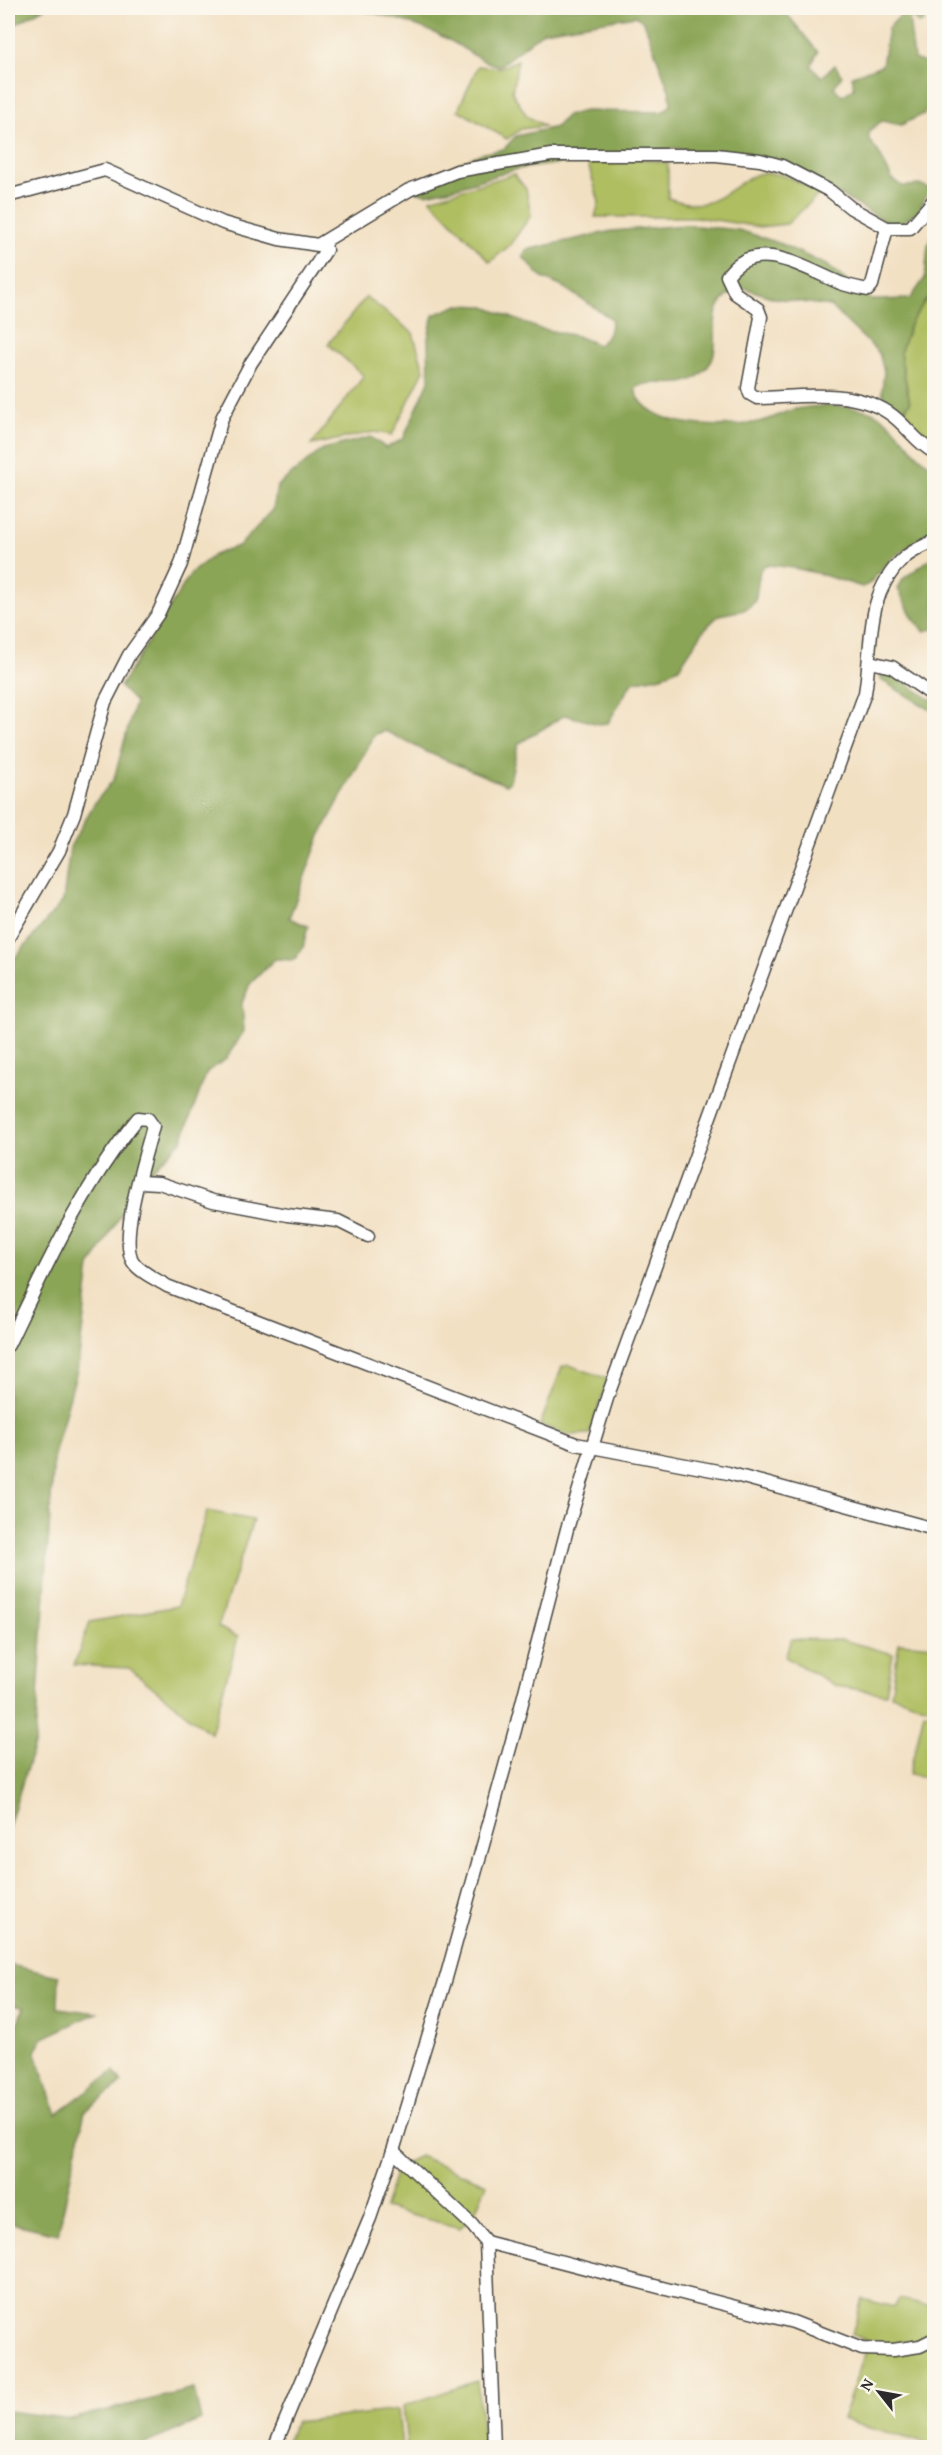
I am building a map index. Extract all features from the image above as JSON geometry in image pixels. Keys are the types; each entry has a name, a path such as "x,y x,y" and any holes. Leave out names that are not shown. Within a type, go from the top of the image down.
{"street":[{"path":"8,196 105,170 223,223 308,245 325,242 409,190 457,171 551,155 716,154 760,160 782,166 830,191 851,208 887,228 910,228 934,200"},
{"path":"887,228 872,285 867,290 843,284 792,261 775,256 735,264 727,276 735,292 758,309 761,317 748,388 750,394 757,398 838,397 869,402 890,413 920,442 934,452"},
{"path":"8,938 59,851 74,814 105,702 129,654 158,614 181,564 222,418 251,363 326,250 325,242"},
{"path":"274,2448 366,2229 393,2151 509,1753 567,1529 594,1448 608,1395 847,747 865,693 870,662 872,616 876,597 889,574 904,558 934,541"},
{"path":"870,662 892,667 934,696"},
{"path":"8,1345 70,1218 111,1151 138,1118 148,1119 153,1126 129,1221 129,1250 140,1269 167,1286 544,1432 594,1448 728,1473 934,1529"},
{"path":"140,1182 159,1183 213,1201 287,1215 338,1221 368,1236"},
{"path":"393,2151 472,2225 486,2242 793,2322 862,2349 893,2350 920,2346 934,2339"},
{"path":"486,2242 494,2448"}],"green space":[{"path":"8,8 44,8 8,29"},
{"path":"351,8 782,8 818,52 811,66 822,77 835,65 842,76 834,87 842,96 854,88 852,76 882,65 888,28 899,17 902,8 924,8 924,22 919,24 913,17 909,18 914,59 934,66 934,97 924,114 901,125 882,121 869,131 869,140 879,153 892,179 902,186 922,185 930,189 918,211 902,222 888,223 818,182 746,162 675,148 517,169 451,189 426,194 418,192 420,181 480,154 504,149 516,136 556,127 566,116 584,111 662,112 671,105 670,93 644,22 635,16 544,31 499,66 482,60 449,40 419,27"},
{"path":"518,60 512,92 527,116 544,126 521,129 507,139 458,110 478,66 499,68"},
{"path":"636,158 668,163 668,198 690,204 714,200 756,174 762,173 785,176 819,194 787,224 760,227 696,217 595,217 599,202 588,164"},
{"path":"514,174 526,189 531,215 510,245 490,262 430,199"},
{"path":"686,225 739,230 779,243 826,265 872,300 910,299 925,278 928,245 934,232 934,288 911,322 900,353 910,403 905,409 898,411 891,408 882,392 884,371 879,353 830,306 774,298 741,287 727,296 719,307 716,317 714,352 710,363 701,374 693,380 676,383 650,383 635,389 642,403 655,413 691,424 712,426 751,423 796,409 822,406 848,407 876,414 885,419 916,453 934,467 934,530 892,558 869,584 862,587 802,570 765,565 760,570 755,602 744,610 719,615 704,630 679,668 662,676 632,682 608,723 598,724 565,715 518,744 510,781 506,785 429,753 385,731 375,734 320,836 289,918 308,926 303,948 294,960 275,959 250,984 242,1003 244,1031 226,1059 207,1072 182,1140 140,1182 90,1267 78,1366 54,1455 35,1742 8,1829 8,966 63,901 70,847 94,804 114,779 135,702 120,687 191,573 214,555 240,545 273,510 277,486 323,449 371,437 386,448 403,439 429,381 428,338 433,315 459,305 483,306 537,328 577,336 599,345 609,334 612,319 563,287 542,278 523,257 526,250 612,231"},
{"path":"934,288 934,444 905,419 905,409 910,402 900,353 911,322"},
{"path":"366,297 413,333 424,370 392,435 374,432 311,445 364,376 328,344"},
{"path":"934,556 934,629 924,631 913,618 898,589 903,579"},
{"path":"884,673 893,674 934,702 934,712 881,680 880,676"},
{"path":"569,1365 608,1379 589,1434 569,1435 540,1425 562,1367"},
{"path":"207,1511 253,1520 218,1627 238,1637 211,1734 129,1668 74,1665 90,1622 177,1606"},
{"path":"791,1639 843,1640 893,1654 886,1694 836,1686 785,1657"},
{"path":"899,1643 934,1646 934,1709 891,1695"},
{"path":"924,1712 934,1715 934,1779 909,1774"},
{"path":"10,1965 59,1976 58,2008 97,2013 43,2038 35,2051 56,2114 114,2071 122,2083 85,2111 58,2234 11,2223 8,2229 8,2030 15,2029 24,2007 8,2005"},
{"path":"419,2156 487,2184 474,2214 460,2228 384,2208 397,2167"},
{"path":"862,2299 894,2307 899,2299 934,2306 934,2446 842,2419 869,2342 852,2334"},
{"path":"477,2381 484,2447 407,2447 403,2406"},
{"path":"194,2389 201,2420 138,2447 8,2447 8,2411 71,2419"},
{"path":"398,2410 402,2447 285,2447 295,2422"}]}
